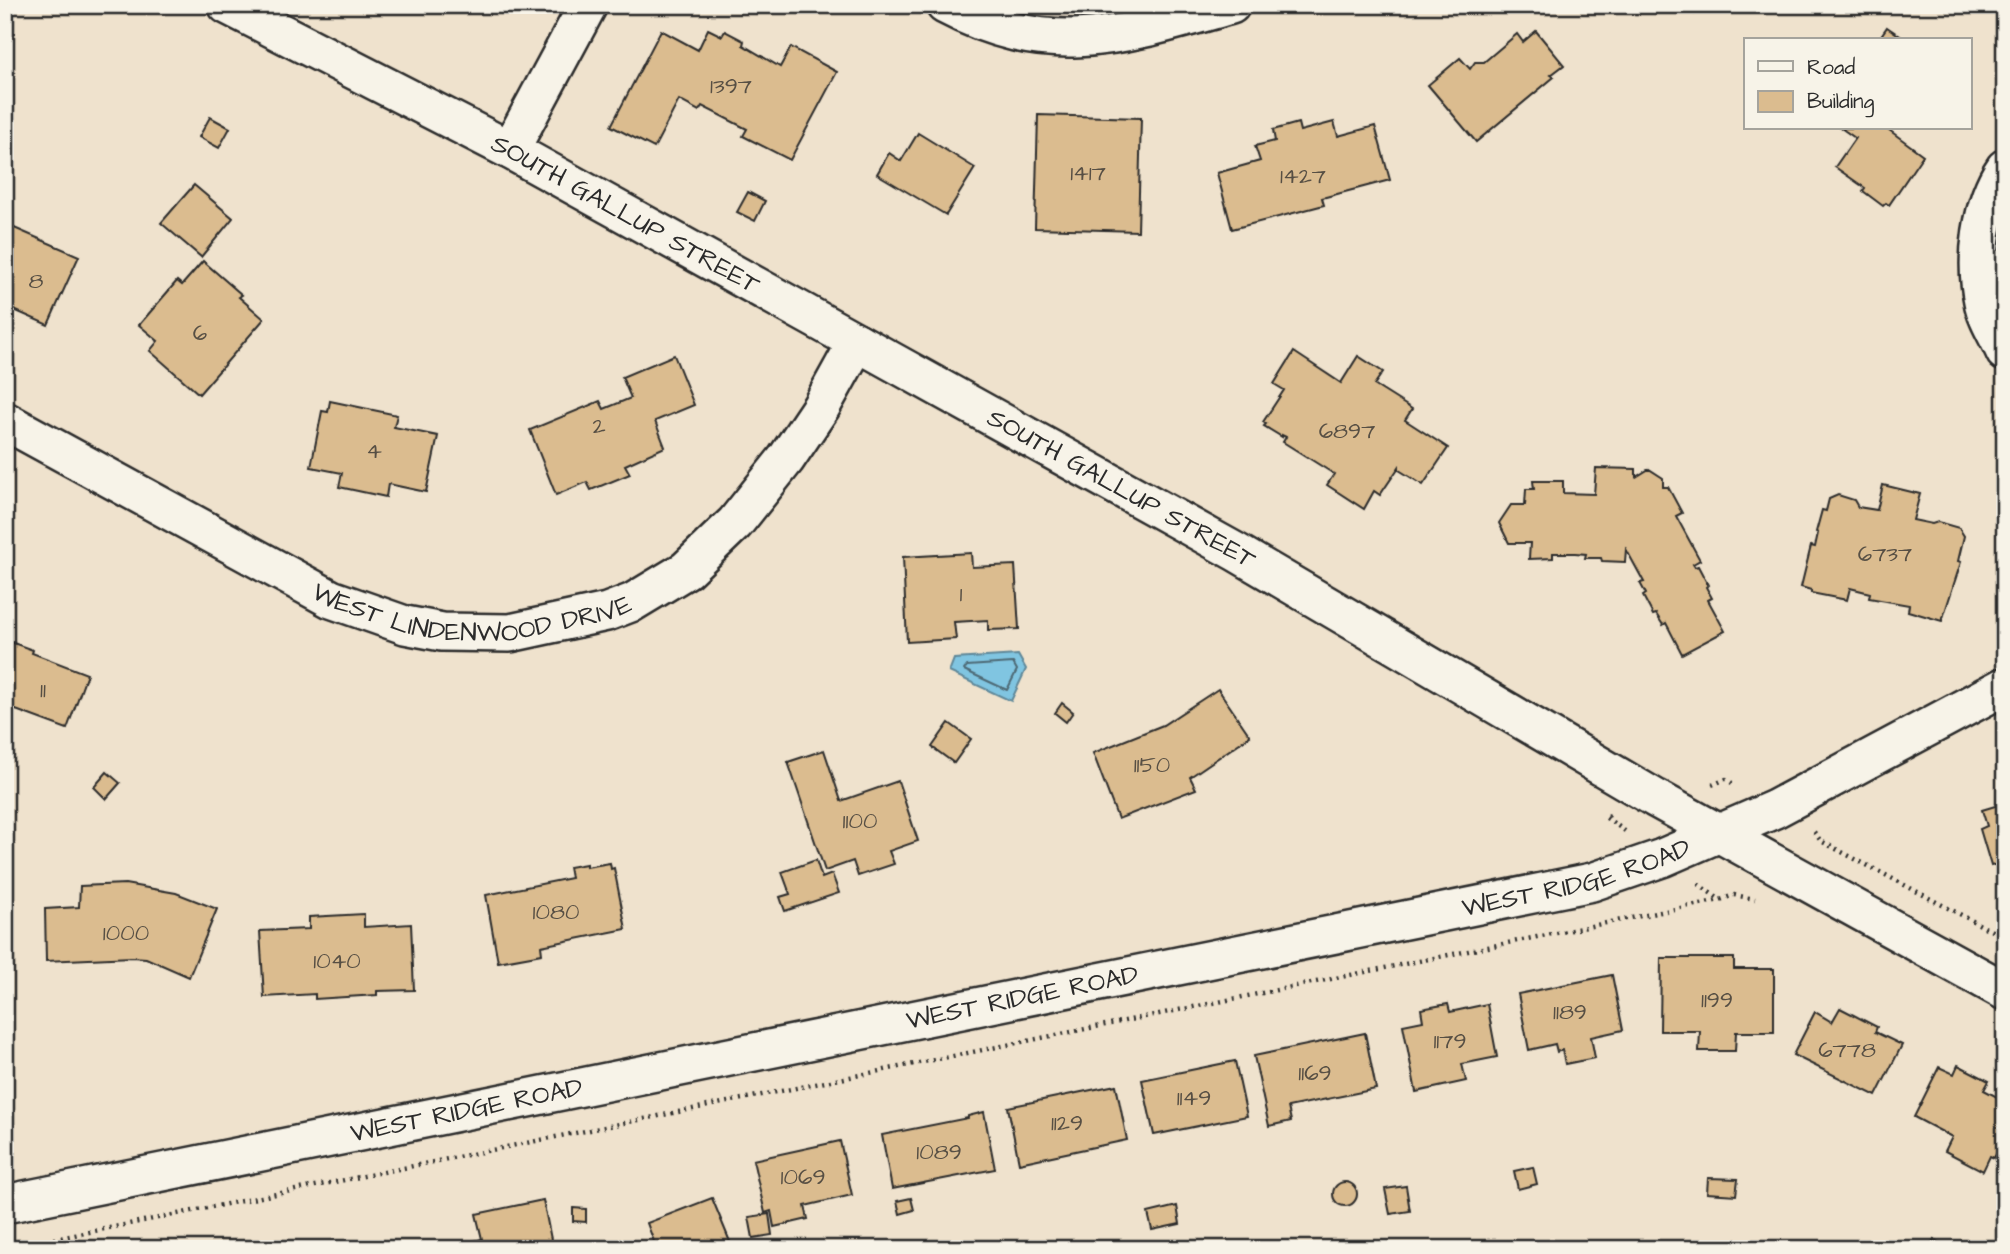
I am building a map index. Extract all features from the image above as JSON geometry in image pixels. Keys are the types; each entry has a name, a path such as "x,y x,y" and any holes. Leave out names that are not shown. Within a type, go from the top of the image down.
{"street":[{"name":"SOUTH GALLUP STREET","path":"227,5 510,150 1236,552 1655,798 2005,991"},
{"path":"510,150 587,5"},
{"path":"945,5 975,21 1048,39 1104,37 1134,32 1231,5"},
{"path":"2005,168 1984,219 1979,250 1979,276 1983,304 2005,352"},
{"name":"WEST LINDENWOOD DRIVE","path":"5,421 331,598 370,615 442,632 510,633 607,612 633,602 686,570 735,523 786,459 821,407 857,342"},
{"name":"WEST RIDGE ROAD","path":"5,1204 1592,882 1662,858 1775,809 2005,686"}],"path":[{"path":"1815,827 1814,834 1821,841 2005,938"},
{"path":"6,1249 1720,900"}],"water":[{"path":"1018,655 1026,669 1011,701 949,672 954,659"}],"building":[{"path":"1666,5 1697,5 1694,14"},
{"path":"1887,27 1903,38 1879,38"},
{"path":"708,29 722,36 725,31 744,41 743,45 780,67 791,47 837,72 790,160 743,136 747,129 702,106 699,111 679,100 654,148 611,126 661,30 698,50"},
{"path":"1536,31 1564,65 1551,75 1554,77 1476,142 1428,85 1460,58 1470,69 1475,62 1484,62 1517,34 1523,42"},
{"path":"1038,115 1141,118 1138,231 1035,228"},
{"path":"210,117 230,128 219,148 199,137"},
{"path":"1334,122 1338,136 1375,126 1390,180 1322,198 1324,205 1232,229 1217,173 1260,161 1255,146 1275,141 1273,130 1298,123 1300,131"},
{"path":"1844,130 1889,130 1923,155 1889,205 1886,203 1883,206 1863,191 1865,188 1835,167 1855,138"},
{"path":"918,133 975,168 946,215 877,174 889,153 901,161"},
{"path":"194,185 233,218 201,257 161,223"},
{"path":"748,192 765,201 755,221 737,212"},
{"path":"5,224 79,256 48,325 5,306"},
{"path":"203,261 242,295 239,297 264,319 199,394 150,351 158,341 139,325 177,281 182,285"},
{"path":"1294,352 1341,383 1358,356 1383,372 1374,385 1412,409 1405,420 1448,448 1423,485 1399,470 1399,467 1380,495 1374,491 1364,509 1327,485 1334,474 1283,442 1286,437 1264,426 1266,424 1263,422 1284,390 1274,384"},
{"path":"674,355 694,405 655,421 665,447 625,465 630,474 591,490 587,482 556,495 530,430 600,401 604,409 631,398 622,377"},
{"path":"330,401 397,415 394,427 438,436 426,492 388,484 386,497 339,487 342,473 311,467 322,411 328,412"},
{"path":"1596,468 1636,469 1636,477 1649,469 1663,478 1663,487 1668,487 1682,513 1676,516 1700,560 1693,564 1698,566 1708,585 1706,587 1712,598 1708,600 1725,631 1682,654 1666,623 1663,625 1656,614 1653,615 1643,596 1646,594 1640,583 1644,582 1626,549 1625,562 1585,558 1586,554 1575,553 1553,553 1553,558 1529,559 1530,543 1509,543 1499,523 1511,505 1525,505 1526,489 1534,489 1533,481 1563,481 1563,493 1594,494"},
{"path":"1883,485 1920,494 1913,520 1932,524 1938,522 1959,528 1964,536 1958,561 1961,562 1942,621 1908,611 1909,605 1869,598 1870,593 1850,588 1847,600 1811,593 1811,590 1801,587 1811,546 1815,547 1822,510 1826,511 1829,499 1838,495 1854,500 1858,507 1877,510"},
{"path":"971,553 972,567 1015,565 1019,629 988,630 988,620 954,622 956,639 907,642 903,557"},
{"path":"5,640 87,674 67,729 5,706"},
{"path":"1218,689 1250,736 1190,777 1196,789 1118,819 1093,753 1163,725"},
{"path":"1062,703 1073,712 1066,722 1055,713"},
{"path":"949,723 971,739 954,763 932,747"},
{"path":"824,750 841,801 898,781 918,841 889,851 894,864 858,876 853,861 825,871 788,762"},
{"path":"107,772 120,783 106,799 94,787"},
{"path":"2005,803 2005,862 1991,866 1980,829 1987,826 1982,810"},
{"path":"816,860 822,878 832,874 839,893 785,911 780,897 790,894 782,872"},
{"path":"610,863 611,869 614,868 626,929 541,946 542,954 498,962 486,895 571,878 569,867"},
{"path":"125,884 176,893 217,909 189,977 146,958 46,961 45,909 79,907 80,886"},
{"path":"364,914 364,927 411,924 414,990 377,991 377,995 315,999 315,994 264,997 260,931 309,929 309,917"},
{"path":"1661,958 1734,958 1734,969 1774,969 1774,1032 1736,1032 1735,1051 1699,1051 1700,1031 1660,1031"},
{"path":"1612,975 1623,1030 1591,1037 1595,1058 1565,1064 1562,1050 1557,1052 1555,1044 1529,1050 1518,994"},
{"path":"1448,1004 1450,1012 1487,1004 1497,1057 1462,1064 1466,1081 1416,1092 1403,1025 1423,1021 1421,1009"},
{"path":"1840,1008 1877,1027 1875,1032 1902,1045 1876,1096 1793,1055 1815,1012 1832,1022"},
{"path":"1365,1033 1376,1089 1288,1107 1291,1121 1269,1126 1254,1056"},
{"path":"1235,1061 1247,1116 1154,1135 1142,1080"},
{"path":"1958,1065 1989,1081 1984,1090 2005,1101 2005,1138 1994,1158 1990,1156 1983,1171 1945,1151 1952,1137 1914,1117 1939,1067 1954,1074"},
{"path":"1116,1085 1127,1140 1019,1163 1008,1107"},
{"path":"984,1112 995,1169 892,1189 882,1135 968,1118"},
{"path":"840,1141 852,1195 805,1206 808,1219 774,1227 771,1211 765,1213 753,1160"},
{"path":"1533,1167 1537,1184 1518,1189 1514,1171"},
{"path":"1708,1178 1738,1179 1736,1195 1707,1193"},
{"path":"1345,1182 1356,1189 1357,1194 1350,1205 1345,1206 1334,1199 1333,1194 1340,1183"},
{"path":"1406,1186 1410,1211 1390,1214 1385,1189"},
{"path":"712,1198 733,1249 656,1247 647,1223"},
{"path":"911,1198 914,1210 900,1214 897,1201"},
{"path":"543,1200 553,1249 441,1249 482,1239 476,1214"},
{"path":"1177,1206 1180,1224 1152,1230 1148,1213"},
{"path":"573,1208 586,1209 586,1222 573,1221"},
{"path":"769,1214 772,1235 753,1238 749,1217"},
{"path":"1934,1239 1944,1246 1945,1244 1954,1249 1928,1249"},
{"path":"372,1244 373,1249 350,1249"}]}
